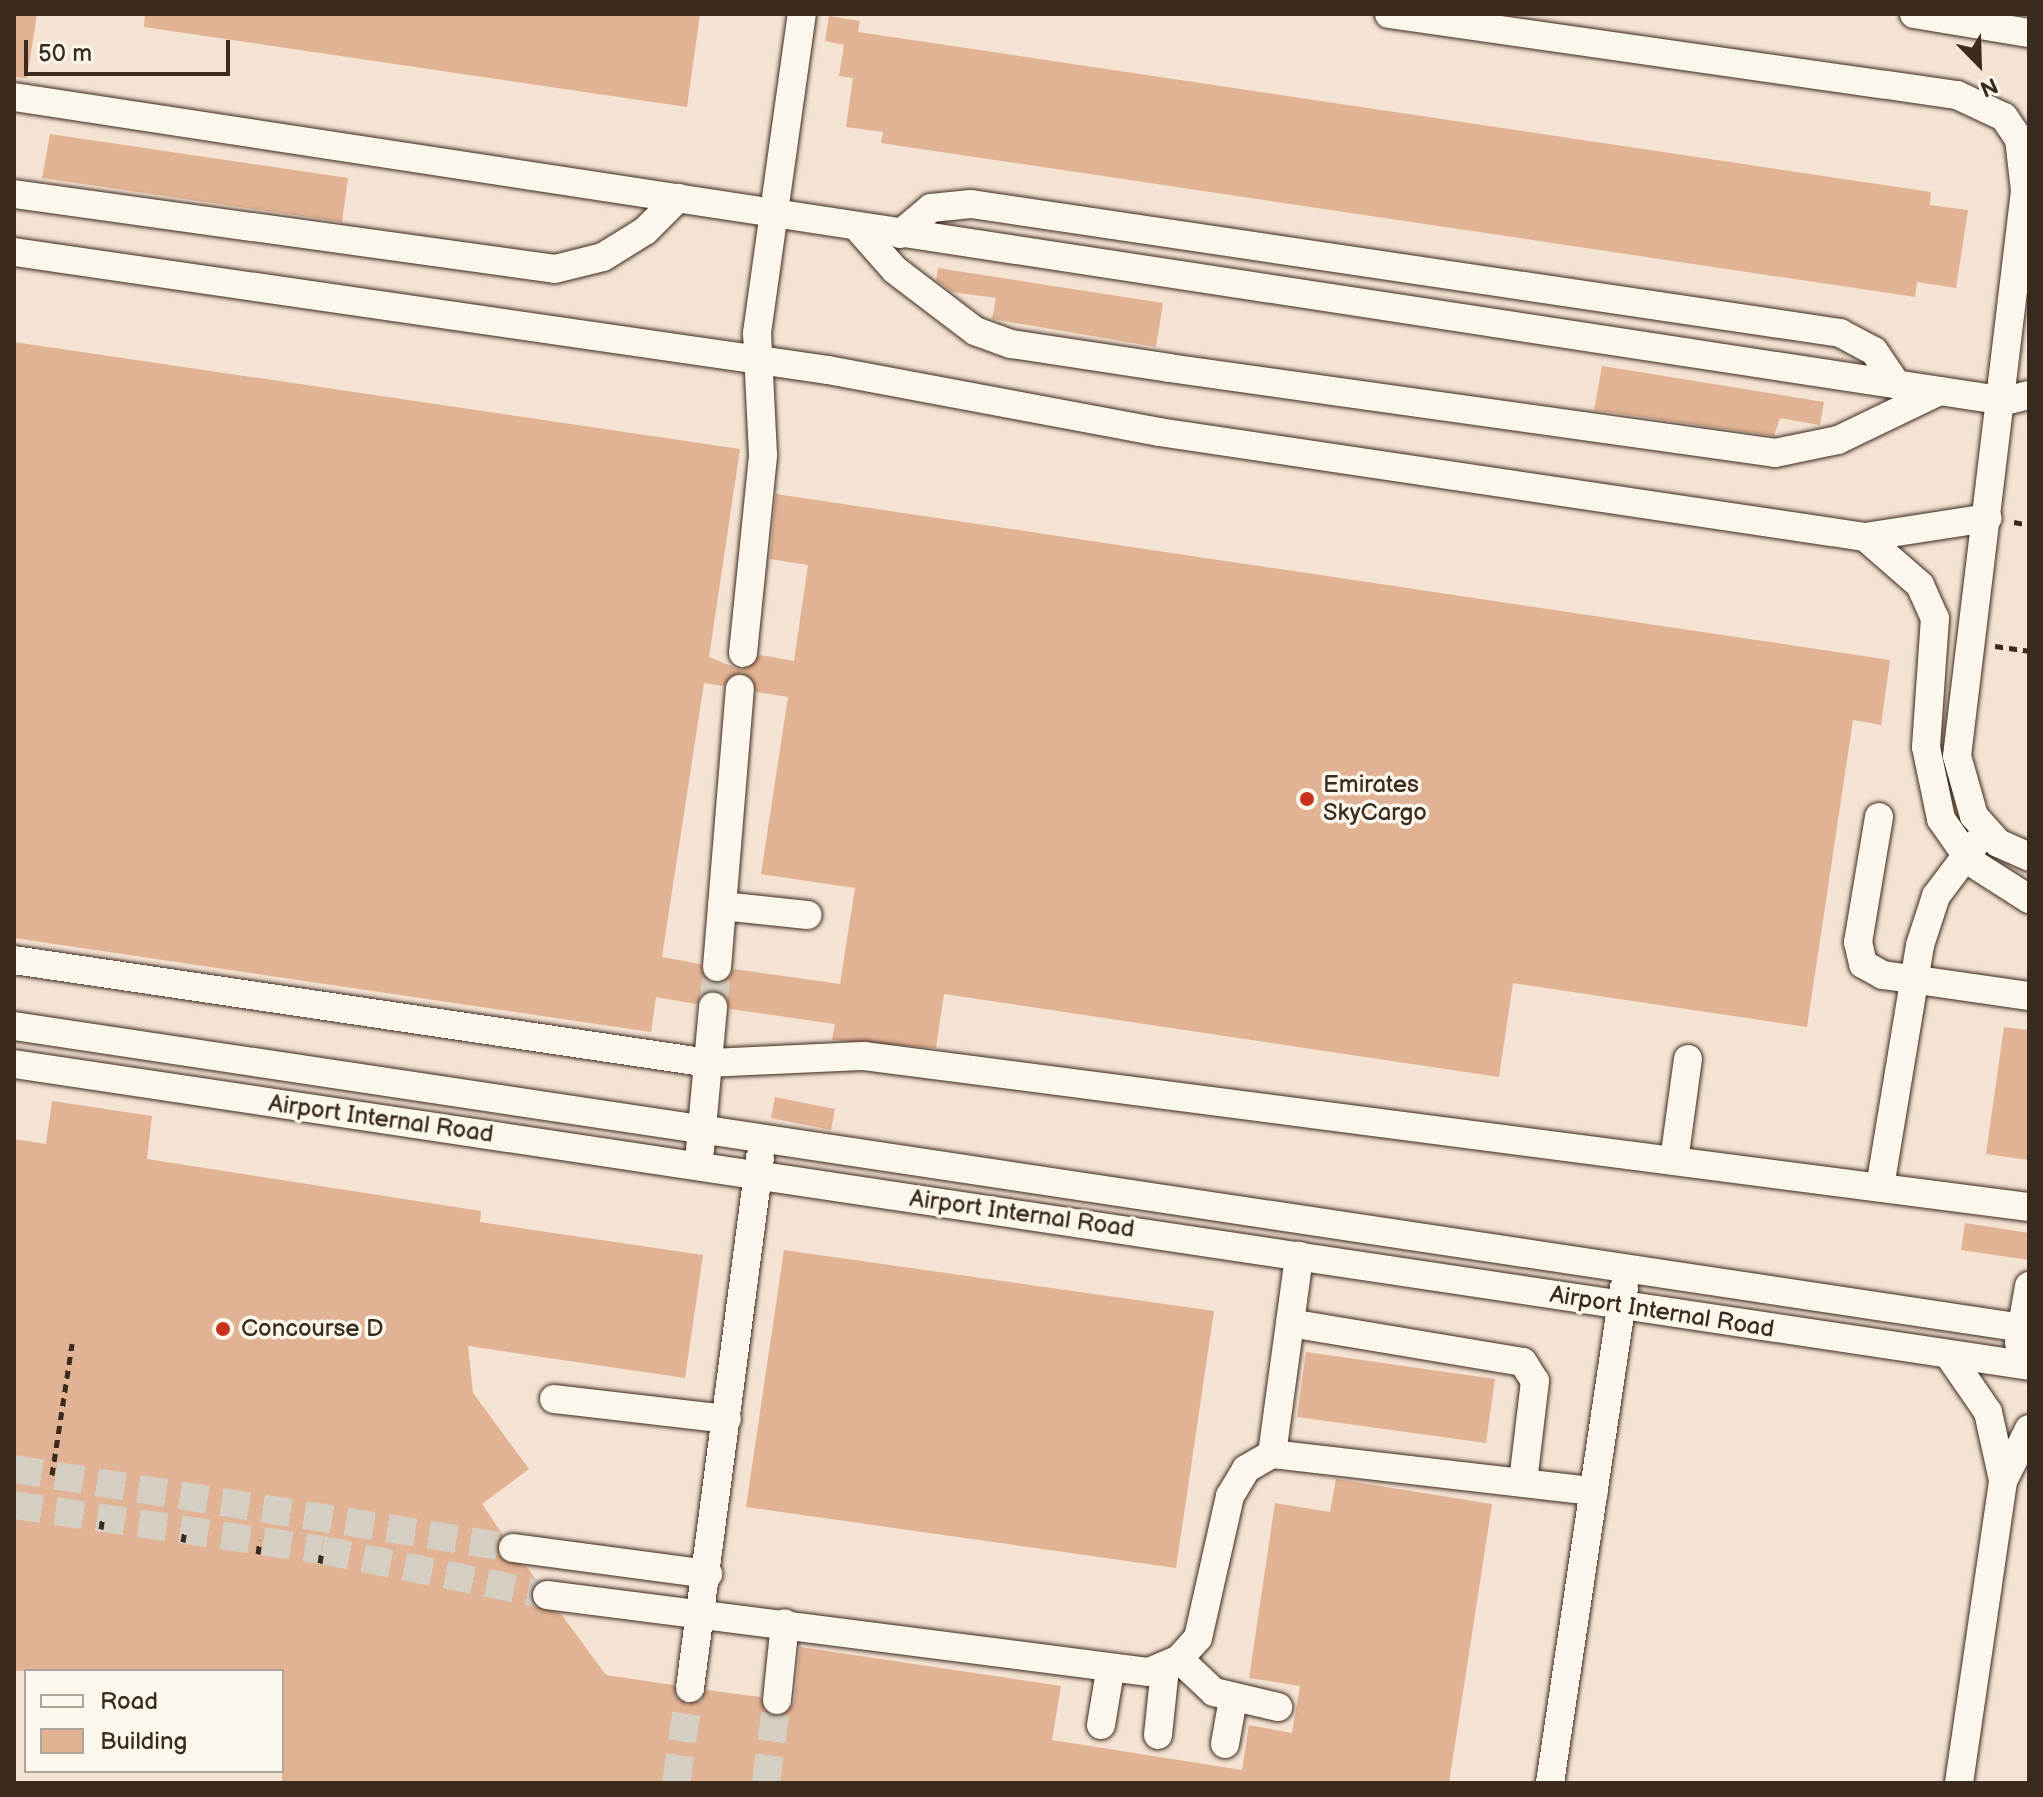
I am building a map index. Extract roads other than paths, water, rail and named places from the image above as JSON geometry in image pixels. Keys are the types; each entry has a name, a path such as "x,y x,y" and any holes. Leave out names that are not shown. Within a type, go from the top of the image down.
{"street":[{"path":"743,653 763,455 756,363 802,14"},
{"path":"1389,14 1983,102 2019,139 2025,165 2016,409 1988,518 1957,756 1964,798 1987,832 2029,857"},
{"path":"1914,14 2029,33"},
{"path":"1983,25 2029,23"},
{"path":"14,97 1896,384 2016,409"},
{"path":"14,194 555,269 603,257 645,231 678,198"},
{"path":"900,234 931,208 971,204 1824,331 1874,351 1896,384"},
{"path":"857,227 895,270 975,331 1011,344 1169,368 1775,453 1838,440 1940,391"},
{"path":"14,252 756,363 828,370 1159,432 1865,537 1988,518"},
{"path":"1865,537 1907,570 1933,610 1928,774 1941,819 1963,855 2029,899"},
{"path":"717,967 740,689"},
{"path":"1879,817 1859,954 1872,972 2029,996"},
{"path":"1880,1187 1914,980 1936,896 1963,855 1987,832"},
{"path":"722,906 808,915"},
{"path":"14,960 709,1063 864,1056 2029,1207"},
{"path":"698,1168 713,1007"},
{"path":"14,1026 703,1133 2025,1328"},
{"path":"1674,1161 1688,1059"},
{"name":"Airport Internal Road","path":"14,1064 2022,1365"},
{"path":"690,1688 703,1614 763,1141"},
{"path":"1272,1454 1299,1256"},
{"path":"1550,1783 1627,1268"},
{"path":"2022,1365 2029,1286"},
{"path":"1290,1323 1523,1362 1535,1381 1523,1482"},
{"path":"1948,1354 1988,1412 2003,1481"},
{"path":"554,1399 727,1419"},
{"path":"1959,1783 2003,1481 2029,1429"},
{"path":"1158,1735 1172,1663 1203,1627 1230,1496 1246,1469 1272,1454 1594,1491"},
{"path":"513,1548 708,1574"},
{"path":"547,1595 785,1623 1110,1671 1172,1663 1200,1683 1233,1699 1278,1707"},
{"path":"777,1700 785,1623"},
{"path":"1101,1725 1110,1671"},
{"path":"1225,1744 1233,1699"}],"tunnel":[{"path":"713,1007 717,967"},
{"path":"14,1469 513,1548"},
{"path":"14,1505 322,1550 547,1595"},
{"path":"676,1783 690,1688"},
{"path":"766,1783 777,1700"}],"place":[{"name":"Emirates SkyCargo","path":"1307,799"},
{"name":"Concourse D","path":"223,1329"}]}
